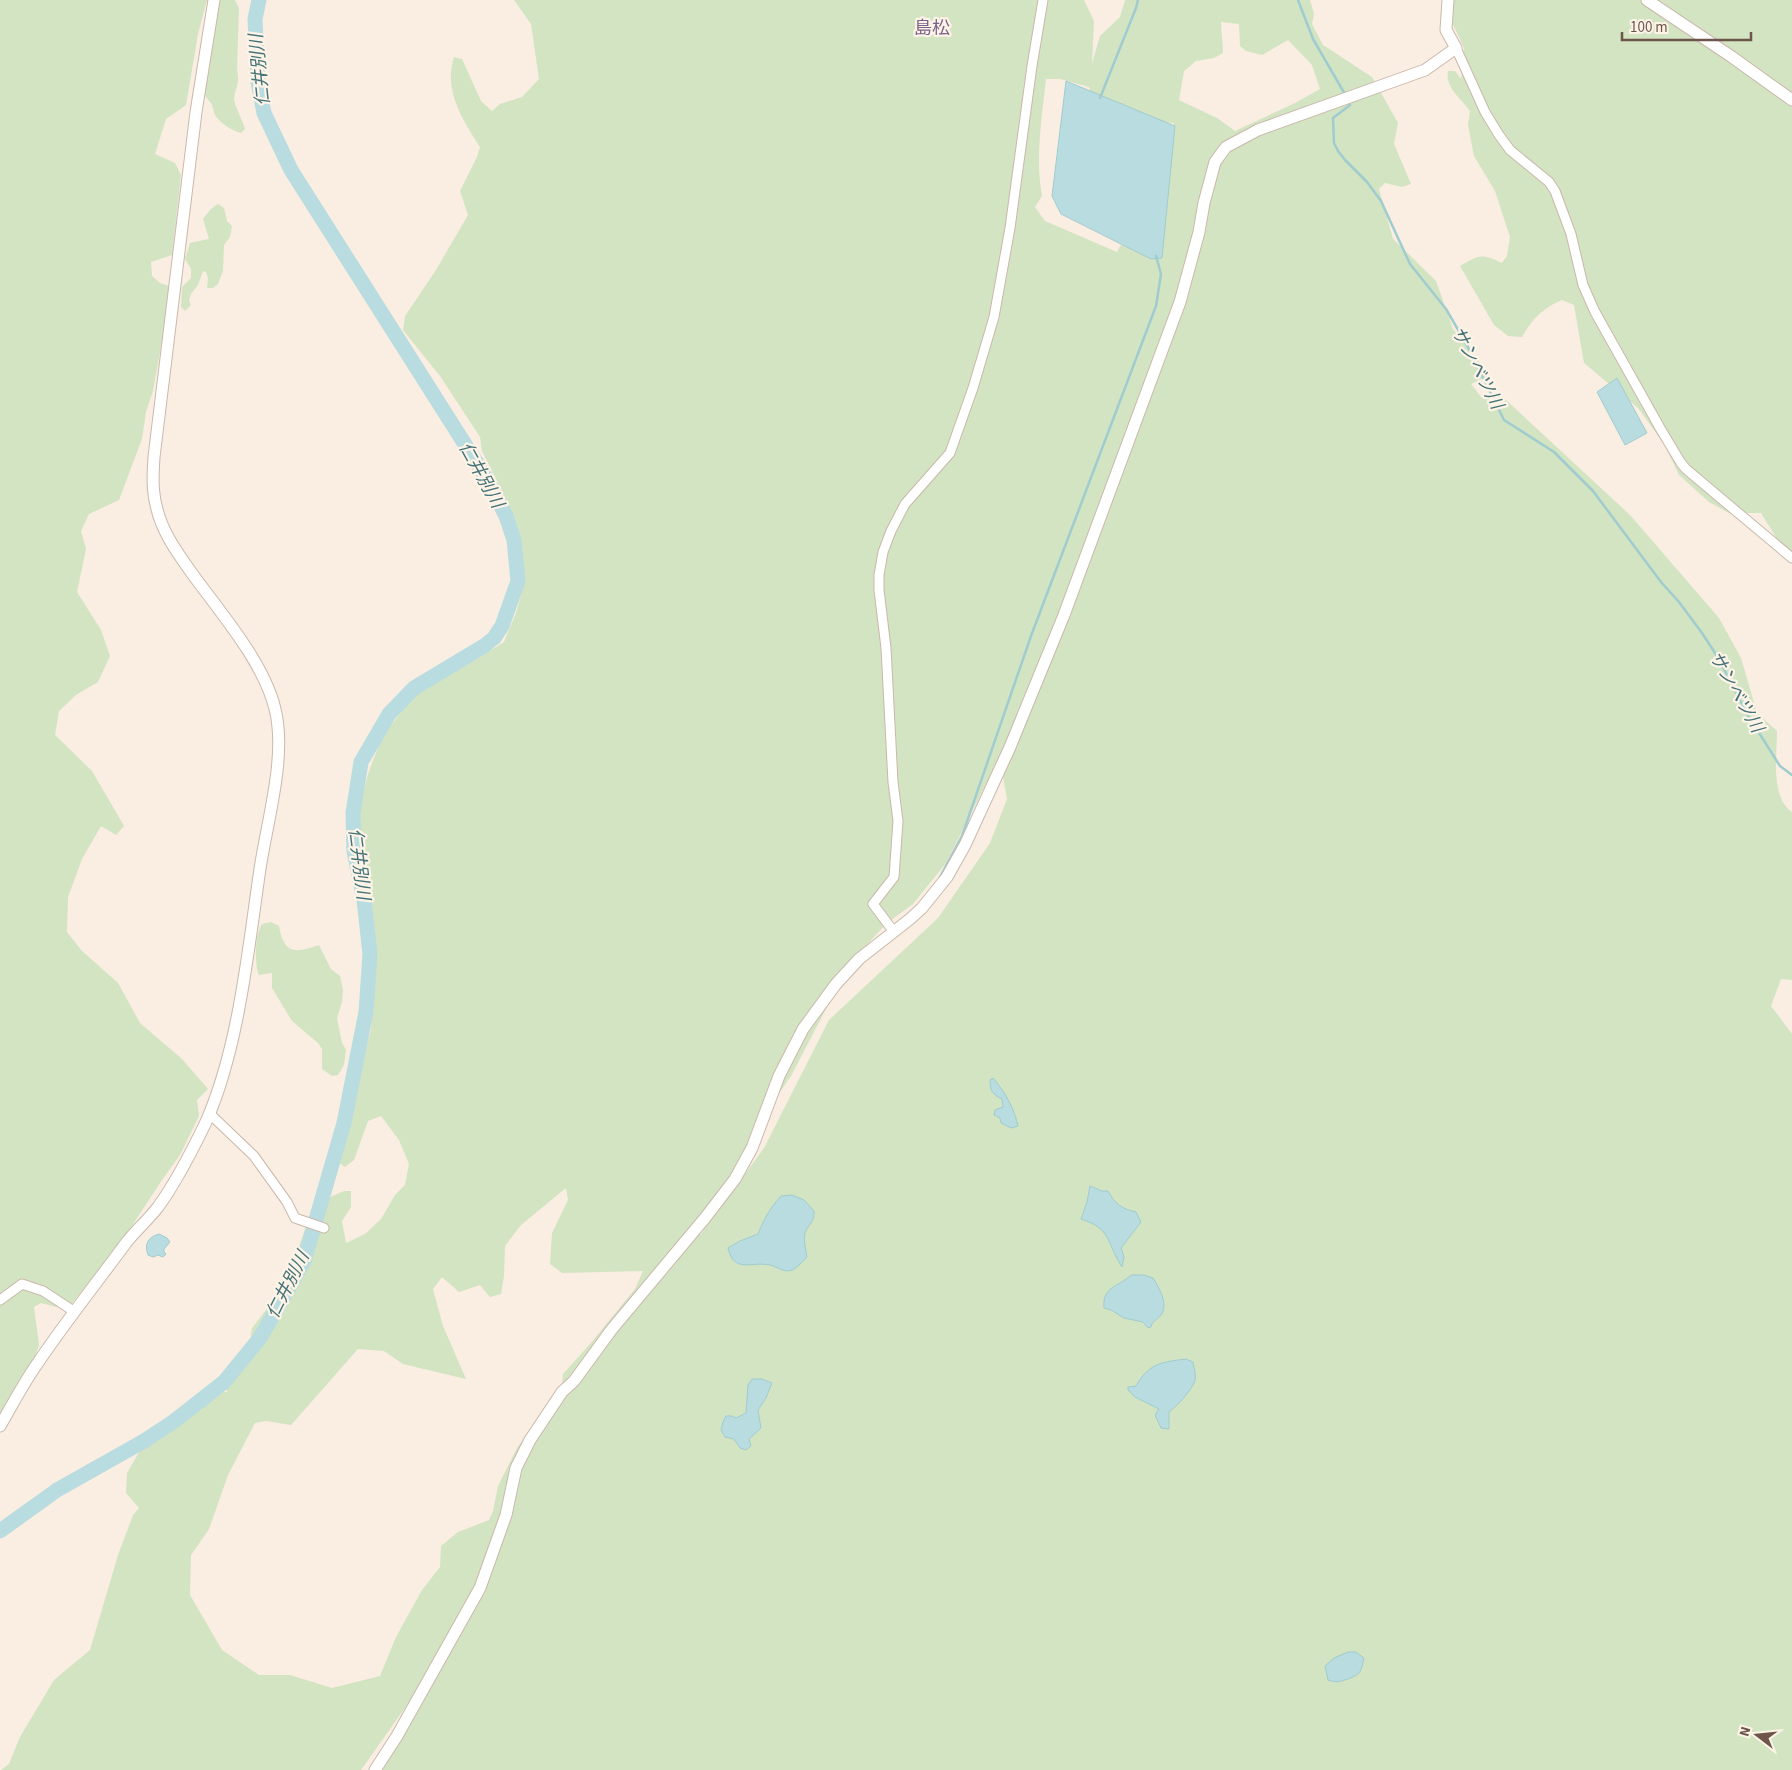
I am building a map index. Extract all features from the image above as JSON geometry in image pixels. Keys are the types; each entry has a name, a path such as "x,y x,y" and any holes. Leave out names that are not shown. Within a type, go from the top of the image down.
{"street":[{"path":"0,1426 33,1370 134,1233 157,1207 181,1171 209,1113 222,1081 234,1026 274,790 279,743 276,712 270,692 258,667 175,550 162,527 156,504 153,480 154,457 196,112 214,0"},
{"path":"894,932 873,904 894,877 898,821 893,782 886,648 879,575 883,552 891,531 906,504 950,454 973,388 994,317 1010,228 1043,0"},
{"path":"1448,0 1446,30 1485,112 1510,150 1544,177 1555,190 1571,234 1583,286 1595,312 1681,463 1792,558"},
{"path":"1647,0 1732,56 1792,100"},
{"path":"376,1770 480,1588 506,1515 516,1468 530,1440 562,1392 574,1381 612,1329 705,1218 735,1179 752,1148 779,1076 803,1029 836,984 859,960 922,908 947,877 965,845 1010,747 1064,615 1180,302 1215,162 1226,147 1258,130 1425,70 1456,48"},
{"path":"209,1113 254,1156 287,1202 295,1218 324,1228"},
{"path":"0,1300 22,1284 43,1291 75,1312"}],"green space":[{"path":"0,0 207,0 198,34 186,105 166,119 155,154 175,163 181,175 172,255 151,262 152,276 160,283 169,286 167,312 153,391 146,412 142,439 119,500 89,514 81,531 86,549 77,592 101,630 110,656 98,682 76,695 59,711 55,735 92,771 124,826 116,835 101,826 82,859 68,897 67,932 81,950 118,983 140,1023 182,1059 208,1089 197,1100 199,1116 180,1155 118,1247 72,1303 56,1307 41,1303 34,1307 39,1345 33,1362 0,1417"},
{"path":"220,0 235,0 239,8 238,78 234,98 245,129 241,133 230,128 217,118 204,90"},
{"path":"514,0 1084,0 1094,21 1092,64 1100,36 1120,17 1125,0 1310,0 1314,14 1312,24 1323,45 1372,77 1398,123 1394,144 1411,184 1402,187 1385,183 1379,189 1393,239 1436,281 1453,329 1490,375 1471,384 1481,397 1506,400 1630,515 1719,618 1741,658 1757,713 1777,731 1776,775 1778,786 1780,796 1792,812 1792,980 1781,979 1771,1006 1792,1034 1792,1770 382,1770 420,1707 452,1648 412,1698 361,1770 1,1770 9,1764 20,1737 54,1680 90,1650 118,1555 133,1515 139,1508 126,1493 127,1473 142,1447 193,1415 222,1392 227,1392 224,1372 250,1342 252,1328 279,1293 293,1263 314,1204 344,1191 351,1191 351,1207 342,1221 346,1243 365,1234 381,1219 395,1195 405,1185 409,1164 399,1140 381,1116 368,1121 354,1160 345,1167 338,1162 371,1029 374,975 372,931 360,900 356,840 360,803 369,771 382,737 423,683 454,667 472,662 504,642 516,613 525,580 520,542 498,483 482,451 480,437 440,376 403,330 405,316 436,270 468,215 460,191 480,147 456,105 451,82 454,57 462,59 481,101 492,111 500,104 522,97 539,79 531,24","holes":["1221,22 1239,24 1240,46 1246,51 1262,55 1288,40 1312,65 1320,89 1235,131 1217,118 1179,100 1184,71 1196,61 1214,58 1223,53","1046,79 1060,79 1089,87 1093,100 1137,120 1174,123 1171,136 1117,252 1045,221 1035,207 1042,196 1039,167","995,766 1002,771 1007,799 990,843 938,918 829,1020 764,1148 701,1234 693,1236 736,1171 755,1128 791,1076 850,963 887,923 913,904 946,863","566,1188 568,1200 552,1233 550,1264 562,1273 643,1271 635,1289 563,1374 562,1384 517,1448 498,1486 493,1511 489,1520 458,1532 441,1546 440,1567 422,1590 396,1637 380,1676 332,1688 290,1675 259,1675 222,1650 190,1595 191,1555 209,1529 228,1475 255,1423 266,1421 291,1425 358,1349 384,1351 403,1364 466,1379 443,1326 433,1289 442,1277 459,1292 480,1285 490,1297 501,1294 505,1246 521,1225"]},
{"path":"1454,0 1792,0 1792,563 1761,513 1729,513 1709,502 1679,475 1664,444 1638,408 1584,363 1574,305 1562,300 1549,306 1534,320 1522,337 1508,336 1494,325 1460,266 1480,257 1502,263 1507,256 1510,237 1495,191 1474,156 1468,125 1470,111 1449,83 1448,71 1455,71 1461,79 1464,48 1451,20"},
{"path":"218,204 224,208 227,221 232,226 230,237 224,245 223,271 218,284 213,288 207,288 208,278 206,272 203,271 198,285 191,294 189,301 191,305 185,311 181,307 182,287 191,278 191,269 185,259 190,243 209,239 203,219"},
{"path":"271,922 279,926 284,942 292,949 298,950 319,945 331,969 340,976 343,990 342,1002 337,1018 342,1043 346,1050 344,1065 338,1075 332,1076 322,1069 322,1049 318,1043 292,1021 272,988 272,973 259,975 256,957 258,935 262,924"}],"water":[{"path":"1066,81 1175,126 1162,258 1151,259 1061,214 1052,196"},
{"path":"1617,378 1647,433 1625,445 1597,392"},
{"path":"993,1078 1008,1100 1018,1126 1011,1128 1001,1123 1000,1118 994,1115 995,1110 1003,1107 1002,1099 991,1090 990,1080"},
{"path":"1090,1186 1102,1191 1108,1191 1119,1205 1136,1212 1141,1222 1121,1248 1124,1257 1122,1267 1103,1232 1098,1227 1081,1219"},
{"path":"792,1195 804,1200 814,1211 813,1220 804,1236 807,1257 796,1268 789,1271 770,1265 744,1265 734,1261 728,1248 758,1234 777,1200 781,1196"},
{"path":"159,1234 170,1242 164,1249 166,1254 163,1257 158,1255 153,1257 148,1255 147,1244 152,1237"},
{"path":"1131,1275 1144,1275 1153,1278 1164,1301 1161,1315 1152,1323 1151,1327 1148,1328 1143,1322 1124,1318 1104,1308 1104,1301 1108,1291"},
{"path":"1186,1359 1193,1362 1195,1381 1186,1395 1169,1412 1169,1429 1161,1428 1155,1415 1159,1409 1135,1397 1128,1390 1128,1387 1136,1386 1146,1372 1157,1365"},
{"path":"752,1379 762,1379 772,1383 766,1398 758,1410 761,1428 749,1439 751,1446 746,1450 740,1448 734,1439 725,1437 721,1430 726,1416 736,1418 746,1413 748,1385"},
{"path":"1348,1652 1356,1652 1364,1658 1360,1672 1340,1681 1328,1680 1325,1666 1334,1658"}],"waterway":[{"name":"仁井別川","path":"0,1531 57,1490 144,1441 173,1422 224,1382 260,1338 304,1261 344,1123 366,1012 370,954 364,900 354,851 353,813 361,762 389,714 414,688 494,638 502,626 518,581 514,540 506,516 487,479 291,170 264,113 258,82 255,19 259,0"},
{"path":"1100,98 1138,0"},
{"name":"サンベツ川","path":"1298,0 1313,39 1346,96"},
{"name":"サンベツ川","path":"1348,101 1350,105 1333,118 1334,143 1345,160 1367,182 1381,201 1410,264 1446,309 1468,347 1504,420 1554,452 1593,491 1702,633 1717,656 1749,717 1773,755 1780,766 1792,775"},
{"path":"940,877 962,836 1031,636 1156,306 1161,274 1156,256"}],"district":[{"name":"島松","path":"932,28"}]}
